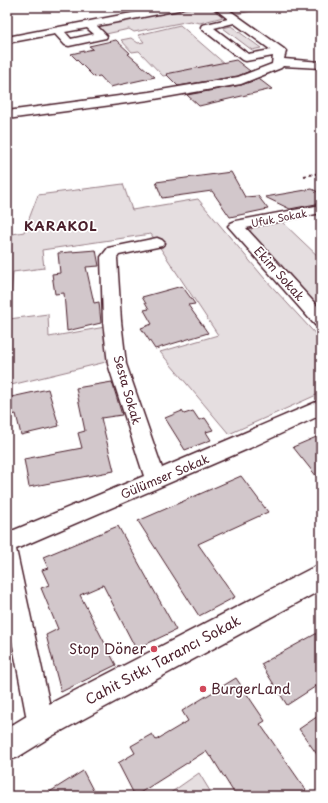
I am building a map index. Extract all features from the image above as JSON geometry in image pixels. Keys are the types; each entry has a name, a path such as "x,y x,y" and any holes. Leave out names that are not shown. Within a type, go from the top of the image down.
{"street":[{"path":"7,40 179,7"},
{"path":"218,7 236,20 278,56"},
{"path":"236,20 206,27 246,58 278,56 321,65"},
{"path":"57,30 69,43 102,36 89,24"},
{"path":"7,115 150,96 240,80 277,66 278,56"},
{"name":"Ufuk Sokak","path":"236,226 321,209"},
{"name":"Ekim Sokak","path":"236,226 321,321"},
{"name":"Sesta Sokak","path":"156,243 114,252 109,257 112,321 117,364 156,480"},
{"name":"Gülümser Sokak","path":"7,544 243,443 321,407"},
{"path":"7,554 41,725"},
{"name":"Cahit Sıtkı Tarancı Sokak","path":"7,746 41,725 321,576"}],"path":[{"path":"304,176 321,173"}],"shaded area":[{"path":"196,7 210,7 223,17 200,23 190,21 134,32 129,29 106,34 96,25"},
{"path":"222,7 271,7 232,15"},
{"path":"180,25 225,64 163,76 139,51 132,52 121,40 131,38 138,43 144,42 138,35"},
{"path":"231,26 261,48 252,50 223,28"},
{"path":"123,184 132,210 198,199 265,279 321,340 321,393 229,434 160,352 218,335 151,234 42,250 44,268 13,272 9,319 48,314 49,337 105,327 110,361 7,386 7,235 24,232 38,195"},
{"path":"281,221 321,259 321,312 249,234 252,228"},
{"path":"199,773 213,796 166,796"}],"building":[{"path":"116,40 130,53 128,54 155,77 110,87 100,76 94,77 71,54 93,49 89,46"},
{"path":"236,60 250,71 238,76 178,86 166,74"},
{"path":"259,79 272,89 199,106 187,95 241,85"},
{"path":"231,172 245,197 258,196 268,209 230,217 212,191 162,198 156,182"},
{"path":"312,189 321,195 321,203 290,209 265,197"},
{"path":"96,250 99,266 86,267 94,303 99,302 101,323 67,331 64,293 55,294 52,274 60,273 58,253"},
{"path":"182,286 195,304 188,305 208,333 155,349 141,328 152,324 144,310 149,309 142,297"},
{"path":"112,382 122,415 101,418 114,471 29,487 24,459 82,448 78,433 85,431 76,388"},
{"path":"48,389 59,426 21,435 16,414 7,416 7,398"},
{"path":"182,411 184,414 193,411 199,420 205,418 213,430 206,432 211,440 185,450 165,418"},
{"path":"321,435 321,482 293,447"},
{"path":"241,476 268,512 198,544 235,597 199,616 138,521"},
{"path":"118,526 176,630 136,649 103,585 80,595 116,665 61,692 46,635 58,629 41,588 49,585 42,570 48,568 43,557"},
{"path":"321,631 321,683 287,705 261,664"},
{"path":"236,678 265,721 260,724 306,790 298,796 236,796 211,756 210,757 206,751 135,796 118,763 135,753 131,746 152,734 156,740 188,721 182,711"},
{"path":"321,714 321,760 299,729"},
{"path":"83,771 96,796 43,796"}],"place":[{"name":"Stop Döner","path":"154,649"},
{"name":"BurgerLand","path":"203,689"}],"district":[{"name":"KARAKOL","path":"61,226"}]}
